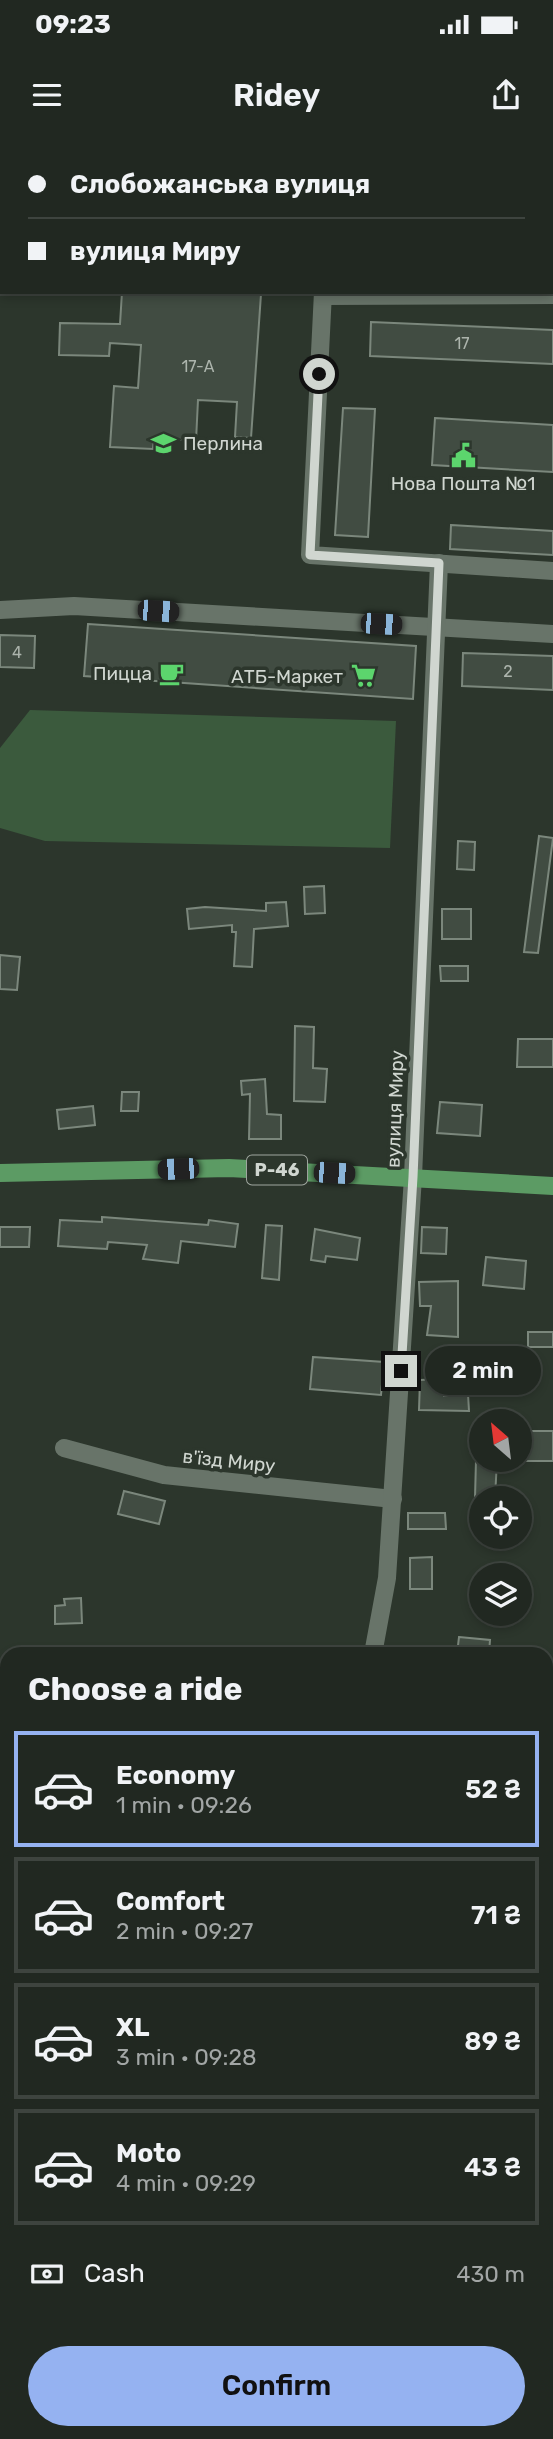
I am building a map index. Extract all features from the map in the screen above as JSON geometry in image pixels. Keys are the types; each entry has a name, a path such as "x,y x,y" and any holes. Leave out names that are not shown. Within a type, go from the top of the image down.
{"main road":[{"name":"Р-46","path":"0,1173 229,1168 553,1186"}],"street":[{"path":"553,295 323,294 310,555 553,571"},
{"name":"вулиця Миру","path":"374,1647 387,1578 413,1177 439,563"},
{"path":"0,610 74,606 553,634"},
{"name":"в'їзд Миру","path":"64,1448 164,1475 393,1499"}],"green space":[{"path":"30,710 396,721 390,848 45,841 0,828 0,748"}],"building":[{"path":"122,294 261,294 251,438 235,437 237,402 198,400 196,441 154,438 153,449 110,447 114,386 138,388 141,345 110,343 109,356 59,355 60,323 120,324"},
{"path":"371,322 553,330 553,364 370,356"},
{"path":"343,408 375,409 368,537 335,535"},
{"path":"435,418 553,425 553,472 432,465"},
{"path":"451,525 553,531 553,555 450,549"},
{"path":"88,624 416,646 413,699 84,676"},
{"path":"0,635 35,636 34,668 0,667"},
{"path":"463,653 553,656 553,690 462,686"},
{"path":"539,836 553,838 538,953 524,952"},
{"path":"458,841 475,842 474,870 457,869"},
{"path":"324,886 325,913 305,914 304,887"},
{"path":"286,902 288,926 254,929 252,967 234,966 236,932 232,932 232,925 189,929 187,909 205,907 266,911 266,903"},
{"path":"442,909 471,909 471,939 442,939"},
{"path":"0,955 20,957 17,990 0,989"},
{"path":"440,966 468,966 468,981 441,981"},
{"path":"295,1026 314,1027 313,1068 327,1069 325,1102 294,1101"},
{"path":"518,1039 553,1039 553,1067 517,1067"},
{"path":"265,1079 267,1114 281,1115 281,1139 249,1139 250,1094 242,1095 241,1081"},
{"path":"122,1092 139,1092 138,1111 121,1111"},
{"path":"440,1102 482,1105 480,1136 437,1133"},
{"path":"93,1106 95,1125 59,1129 57,1110"},
{"path":"102,1217 208,1225 209,1220 238,1224 235,1247 181,1241 178,1263 143,1259 147,1245 108,1242 107,1249 58,1246 60,1220 102,1222"},
{"path":"266,1225 282,1226 279,1280 262,1278"},
{"path":"0,1227 30,1227 29,1247 0,1247"},
{"path":"422,1227 447,1228 446,1254 421,1253"},
{"path":"315,1229 360,1238 357,1260 326,1256 325,1262 311,1260"},
{"path":"486,1257 526,1261 524,1289 483,1285"},
{"path":"458,1281 458,1337 427,1335 431,1306 420,1306 419,1282"},
{"path":"528,1332 553,1332 553,1347 528,1347"},
{"path":"313,1357 384,1362 381,1395 310,1389"},
{"path":"444,1379 444,1396 468,1394 469,1411 419,1410 420,1380"},
{"path":"532,1431 553,1431 553,1461 532,1461"},
{"path":"476,1472 496,1472 496,1486 475,1486"},
{"path":"124,1491 165,1501 159,1524 118,1514"},
{"path":"408,1513 445,1513 446,1529 408,1529"},
{"path":"432,1557 432,1589 410,1589 410,1558"},
{"path":"81,1598 82,1623 55,1624 55,1606 65,1605 64,1599"},
{"path":"459,1637 490,1640 490,1647 458,1647"}],"place":[{"name":"Перлина","path":"163,443"},
{"name":"Нова Пошта №1","path":"463,455"},
{"name":"Пицца","path":"172,673"},
{"name":"АТБ-Маркет","path":"363,676"}],"route":[{"path":"319,374 310,555 439,563 413,1177 401,1371"}]}
